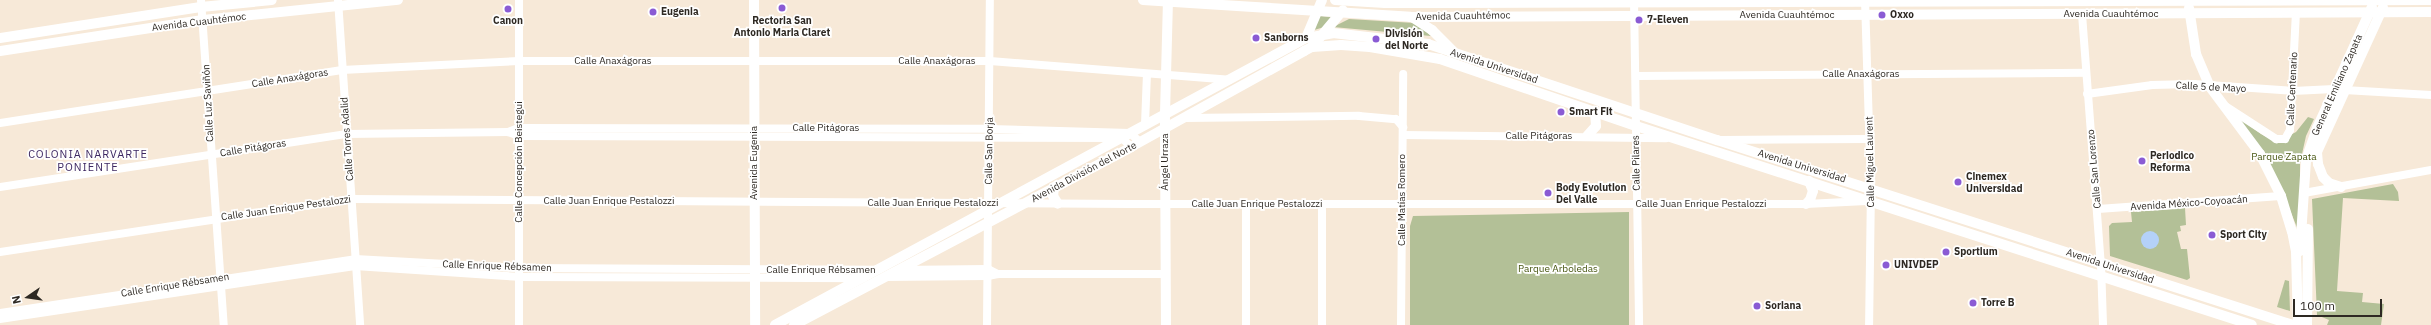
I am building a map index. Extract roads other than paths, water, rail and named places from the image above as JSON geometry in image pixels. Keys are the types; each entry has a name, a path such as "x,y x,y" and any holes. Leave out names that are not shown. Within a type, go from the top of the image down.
{"main road":[{"name":"Avenida Cuauhtémoc","path":"0,38 201,4 272,0"},
{"name":"Avenida Cuauhtémoc","path":"0,51 202,20 339,3 398,0"},
{"name":"Avenida Eugenia","path":"754,0 755,325"},
{"name":"Avenida Cuauhtémoc","path":"1143,0 1339,14 1410,17 2431,12"},
{"path":"1306,38 1322,0"},
{"name":"Avenida Cuauhtémoc","path":"1335,0 2431,0"},
{"path":"2188,0 2196,54 2210,87 2260,154 2281,196 2292,231 2298,268"},
{"name":"General Emiliano Zapata","path":"2313,151 2375,0"},
{"name":"General Emiliano Zapata","path":"2339,89 2386,0"},
{"name":"Ángel Urraza","path":"1166,325 1165,114 1168,1"},
{"name":"Avenida División del Norte","path":"775,325 863,278 899,270 1131,147 1312,47 1339,14 1357,1"},
{"path":"1410,17 1432,30 1466,68"},
{"name":"Avenida Universidad","path":"1306,38 1323,33 1342,33 1409,40 1454,53 1717,140 1871,188 2101,264 2293,325"},
{"name":"Avenida División del Norte","path":"794,325 881,274 988,206 1002,203 1306,38"},
{"name":"Avenida Universidad","path":"1312,47 1341,45 1401,51 1428,56 1636,126 2252,325"},
{"path":"1587,136 1596,126 1595,112"},
{"path":"2313,151 2323,177 2329,183 2341,187"},
{"path":"2298,325 2298,268 2306,193 2313,151"},
{"path":"1806,204 1810,200 1813,191 1809,181"},
{"path":"1054,187 1053,196 1058,204"},
{"path":"2306,193 2307,325"}],"street":[{"name":"Calle Concepción Beistegui","path":"519,0 519,325"},
{"name":"Calle San Borja","path":"987,325 990,0"},
{"path":"2272,13 2273,0"},
{"path":"2323,13 2324,0"},
{"name":"Calle Pilares","path":"1634,1 1639,325"},
{"name":"Calle Miguel Laurent","path":"1866,1 1871,188 1869,325"},
{"name":"Calle Torres Adalid","path":"339,3 346,134 360,325"},
{"name":"Calle Luz Saviñón","path":"201,4 224,325"},
{"name":"Calle Centenario","path":"2223,104 2276,139 2285,139 2290,130 2296,13"},
{"name":"Calle San Lorenzo","path":"2082,14 2098,209 2103,325"},
{"name":"Calle Anaxágoras","path":"0,123 342,70 519,61 990,61 1230,80"},
{"name":"Calle Anaxágoras","path":"1636,76 2086,73"},
{"path":"1145,125 1147,74"},
{"name":"Calle Matías Romero","path":"1401,325 1403,74"},
{"name":"Calle 5 de Mayo","path":"2088,94 2152,85 2194,84 2210,87 2293,91 2339,89 2431,95"},
{"name":"Calle Pitágoras","path":"1184,118 1359,116 1396,120 1402,131 1676,138"},
{"path":"734,127 734,136"},
{"name":"Calle Pitágoras","path":"634,132 734,127 754,132"},
{"name":"Calle Pitágoras","path":"0,187 346,134 634,132 734,136 754,132 872,132 989,129 1126,136"},
{"name":"Calle Pitágoras","path":"872,132 989,138 1126,136"},
{"path":"1126,136 1140,142"},
{"path":"1126,136 1131,147"},
{"path":"1717,140 1870,139"},
{"path":"2306,193 2431,170"},
{"name":"Avenida México-Coyoacán","path":"2098,209 2281,196"},
{"name":"Calle Juan Enrique Pestalozzi","path":"0,252 216,218 351,199 754,202 988,206"},
{"name":"Calle Juan Enrique Pestalozzi","path":"1002,203 1806,204 1871,201"},
{"path":"1246,204 1246,325"},
{"path":"1322,204 1322,325"},
{"name":"Calle Enrique Rébsamen","path":"0,313 355,262 485,270 519,268 634,273 988,273"},
{"name":"Calle Enrique Rébsamen","path":"485,270 519,277 634,273"},
{"name":"Calle Enrique Rébsamen","path":"899,270 998,274 1165,274"},
{"name":"Calle Enrique Rébsamen","path":"755,274 863,278"},
{"name":"Calle Enrique Rébsamen","path":"0,319 220,282"}],"water":[{"path":"2150,231 2156,234 2159,240 2156,246 2150,249 2144,246 2141,240 2144,234"}],"place":[{"name":"Rectoria San Antonio Maria Claret","path":"782,8"},
{"name":"Canon","path":"508,9"},
{"name":"Eugenia","path":"653,12"},
{"name":"Oxxo","path":"1882,15"},
{"name":"7-Eleven","path":"1639,20"},
{"name":"Sanborns","path":"1256,38"},
{"name":"División del Norte","path":"1376,39"},
{"name":"Smart Fit","path":"1561,112"},
{"name":"Periodico Reforma","path":"2142,161"},
{"name":"Cinemex Universidad","path":"1958,182"},
{"name":"Body Evolution Del Valle","path":"1548,193"},
{"name":"Sport City","path":"2212,235"},
{"name":"Sportium","path":"1946,252"},
{"name":"UNIVDEP","path":"1886,265"},
{"name":"Torre B","path":"1973,303"},
{"name":"Soriana","path":"1757,306"}],"district":[{"name":"COLONIA NARVARTE PONIENTE","path":"88,161"}],"park label":[{"name":"Parque Zapata","path":"2284,157"},
{"name":"Parque Arboledas","path":"1558,269"}]}
